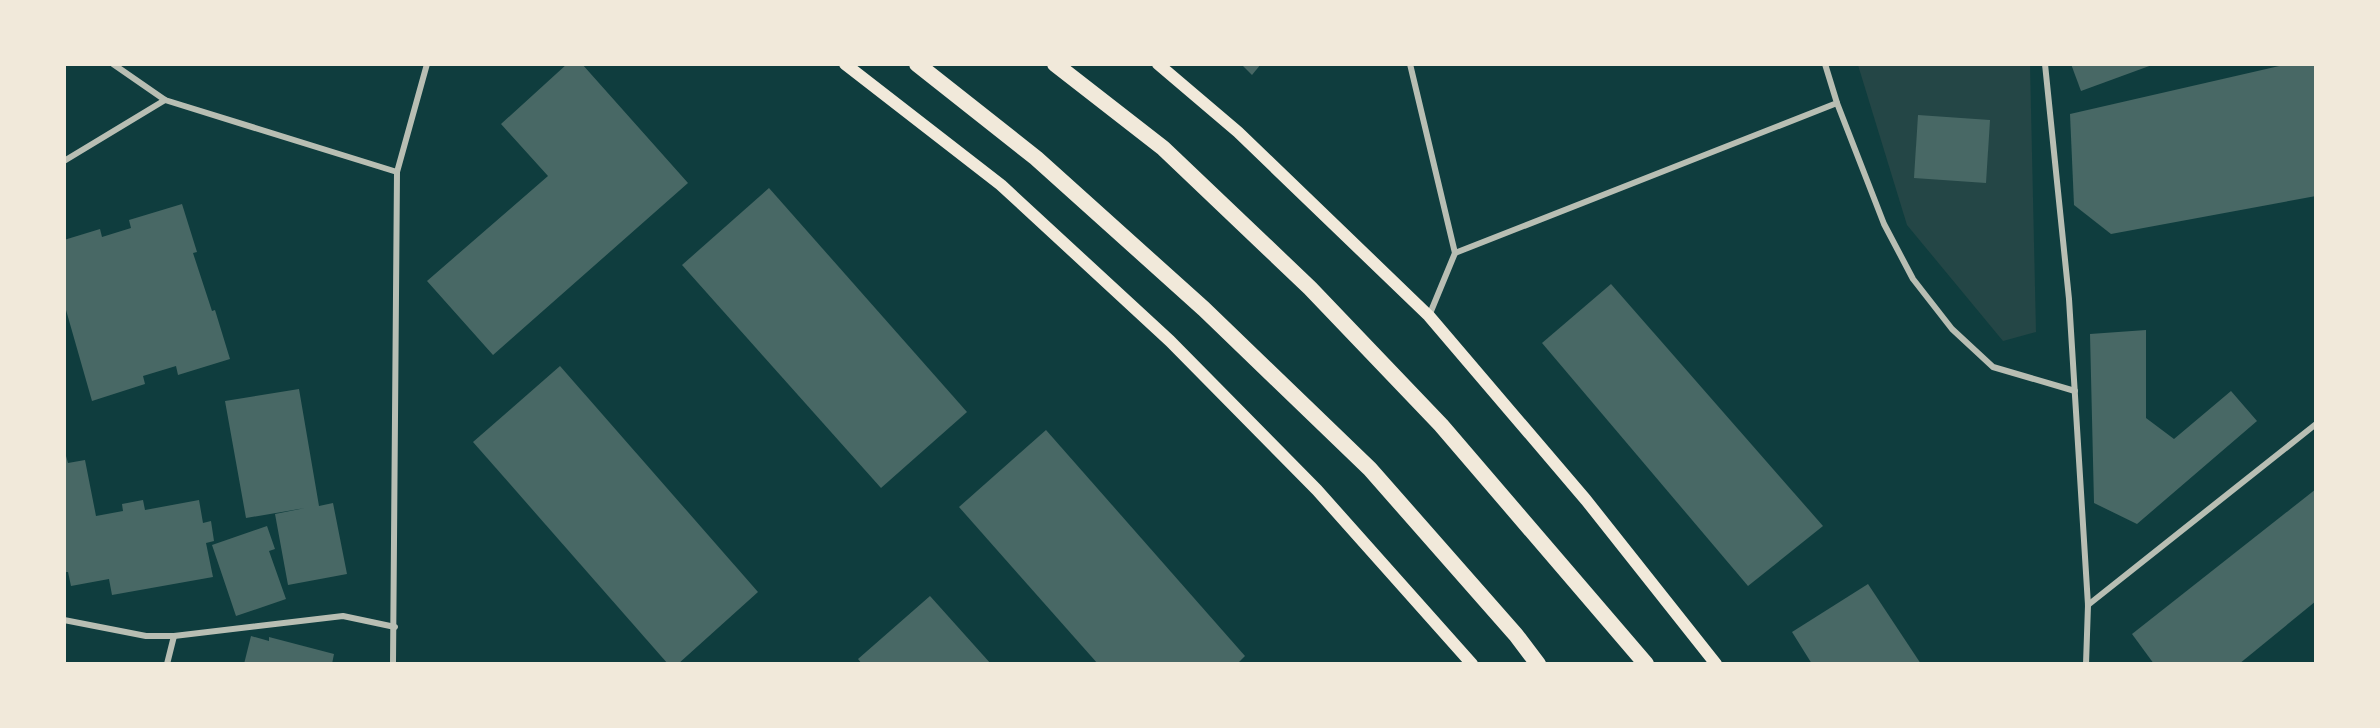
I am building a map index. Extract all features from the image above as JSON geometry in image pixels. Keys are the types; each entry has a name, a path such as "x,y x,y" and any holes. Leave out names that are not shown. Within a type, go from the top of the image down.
{"highway":[{"path":"917,64 1036,158 1204,309 1370,469 1509,626 1538,663"},
{"path":"1055,64 1163,148 1310,288 1441,424 1646,663"}],"main road":[{"path":"845,64 1001,185 1170,341 1317,489 1472,663"},
{"path":"1158,64 1238,132 1430,316 1586,500 1716,663"}],"street":[{"path":"113,64 165,100 397,172"},
{"path":"393,663 397,172 428,64"},
{"path":"1410,64 1455,253 1430,316"},
{"path":"1825,64 1837,103 1884,224 1913,279 1952,329 1992,368 2075,391"},
{"path":"2045,64 2069,299 2088,605 2086,663"},
{"path":"64,161 165,100"},
{"path":"1455,253 1837,103"},
{"path":"2088,605 2316,424"},
{"path":"64,620 146,636 174,636 343,616 395,627"},
{"path":"166,663 174,636"}],"shaded area":[{"path":"1858,65 2030,65 2036,332 2003,341 1907,225"}],"building":[{"path":"567,64 582,64 688,183 493,355 427,281 548,176 501,124"},
{"path":"1241,64 1261,64 1252,75"},
{"path":"2071,64 2152,64 2152,65 2081,91"},
{"path":"2288,64 2316,64 2316,196 2111,234 2074,205 2070,114"},
{"path":"1918,115 1990,120 1986,183 1914,178"},
{"path":"769,188 967,412 881,488 682,265"},
{"path":"182,204 197,252 193,253 212,311 215,310 230,359 178,375 176,366 143,376 145,384 92,401 64,303 64,240 100,229 102,237 131,228 129,220"},
{"path":"1611,284 1823,526 1748,586 1542,343"},
{"path":"2146,330 2146,418 2174,439 2231,391 2257,421 2137,524 2094,503 2090,334"},
{"path":"560,366 758,592 678,664 668,664 473,442"},
{"path":"299,389 319,506 333,503 347,574 288,585 275,514 305,508 246,518 225,401"},
{"path":"1046,430 1245,656 1237,664 1098,664 959,507"},
{"path":"64,449 68,463 85,460 96,516 123,511 122,504 143,500 145,510 199,500 203,523 211,521 214,541 206,543 213,577 112,595 109,579 71,586 68,572 64,572"},
{"path":"2316,489 2316,601 2239,664 2154,664 2132,634"},
{"path":"267,526 275,549 269,551 286,599 236,616 212,545"},
{"path":"1868,584 1921,664 1812,664 1792,632"},
{"path":"930,596 991,664 862,664 858,659"},
{"path":"251,636 269,641 269,637 334,654 332,664 244,664"}]}
